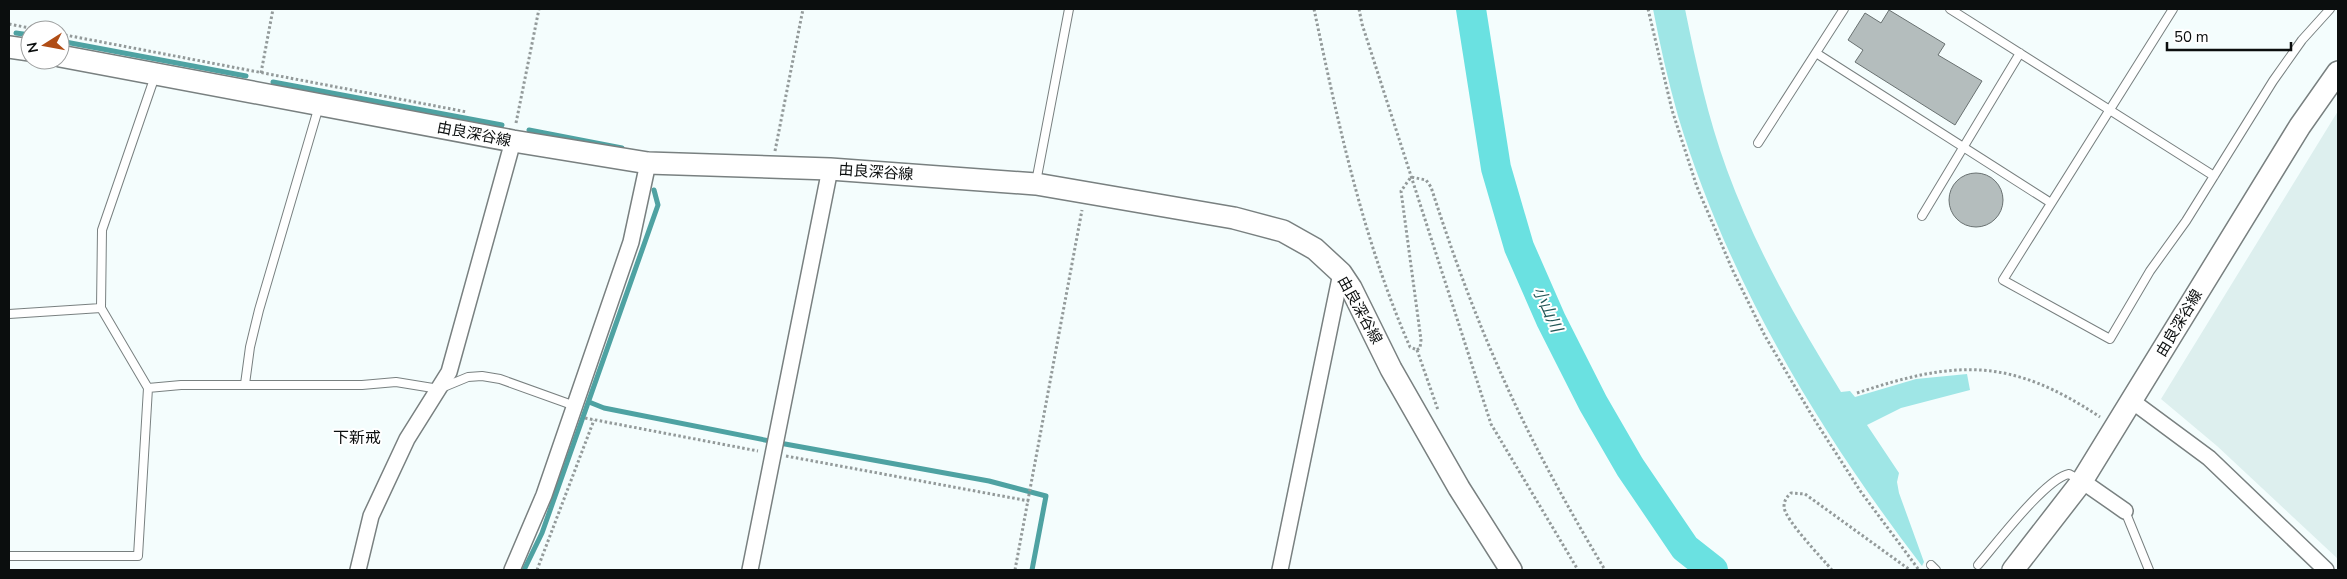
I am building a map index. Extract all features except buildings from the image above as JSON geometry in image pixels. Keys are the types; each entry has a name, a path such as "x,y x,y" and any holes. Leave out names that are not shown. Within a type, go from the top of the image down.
{"main road":[{"name":"由良深谷線","path":"70,58 156,72 259,81 319,104 515,131 648,162 830,169 1036,184 1261,224 1300,240 1315,250 1341,273 1351,288 1392,369 1435,446 1511,570"},
{"name":"由良深谷線","path":"2013,570 2082,481 2300,126 2338,72"}],"street":[{"path":"358,570 371,516 407,439 449,372 515,131"},
{"path":"512,570 544,495 631,242 648,162"},
{"path":"750,570 830,169"},
{"path":"1280,570 1341,273"},
{"path":"2132,401 2209,458 2326,570"},
{"path":"2082,481 2125,511"}],"lane":[{"path":"1036,184 1069,9"},
{"path":"1758,143 1844,9"},
{"path":"1950,9 2214,176"},
{"path":"2173,9 2003,280 2110,339 2150,271 2214,176 2273,81 2302,40 2330,9"},
{"path":"1816,53 2051,204"},
{"path":"1922,216 2020,54"},
{"path":"9,556 138,556 148,388 101,308 102,230 156,72"},
{"path":"245,384 250,347 259,310 319,104"},
{"path":"9,314 101,308"},
{"path":"148,388 245,384 353,385 396,382 439,389 468,377 482,376 500,379 573,411"},
{"path":"1978,565 2047,486 2062,475 2069,474 2082,481"},
{"path":"2125,511 2149,570"}],"path":[{"path":"259,81 273,9"},
{"path":"515,131 539,9"},
{"path":"772,168 803,9"},
{"path":"1314,9 1356,192 1406,337 1410,347 1417,350 1420,348 1421,340 1401,191 1411,177"},
{"path":"1359,9 1362,24 1491,424 1578,570"},
{"path":"1648,9 1672,110 1697,187 1733,271 1765,336 1814,420 1861,492 1919,570"},
{"path":"70,36 259,81 470,112"},
{"path":"507,119 515,131"},
{"path":"515,131 526,123"},
{"path":"1411,177 1426,180 1431,187 1450,243 1496,362 1562,499 1605,570"},
{"path":"1015,570 1085,193"},
{"path":"1857,393 1906,377 1967,368 2022,377 2041,383 2092,411"},
{"path":"573,411 594,420 1029,501"},
{"path":"537,570 594,420"},
{"path":"1832,570 1788,518 1784,504 1786,498 1792,493 1806,494 1910,570"}],"shaded area":[{"path":"1653,9 1685,9 1708,110 1738,199 1778,284 1841,392 1850,391 1855,397 1916,379 1967,374 1970,390 1901,408 1867,425 1899,473 1897,482 1899,493 1924,562 1922,566 1847,462 1812,407 1750,295 1723,237 1699,177 1678,116 1664,63"},
{"path":"2338,111 2338,559 2217,446 2161,399"}],"waterway":[{"name":"小山川","path":"1471,9 1496,168 1519,247 1551,320 1593,403 1630,467 1685,548 1713,570"},
{"path":"16,33 20,34"},
{"path":"70,43 246,76"},
{"path":"273,82 502,125"},
{"path":"529,130 622,148"},
{"path":"524,570 542,533 658,205 654,190"},
{"path":"589,402 604,408 785,444 989,481 1046,496 1032,570"}],"district":[{"name":"下新戒","path":"357,437"}]}
